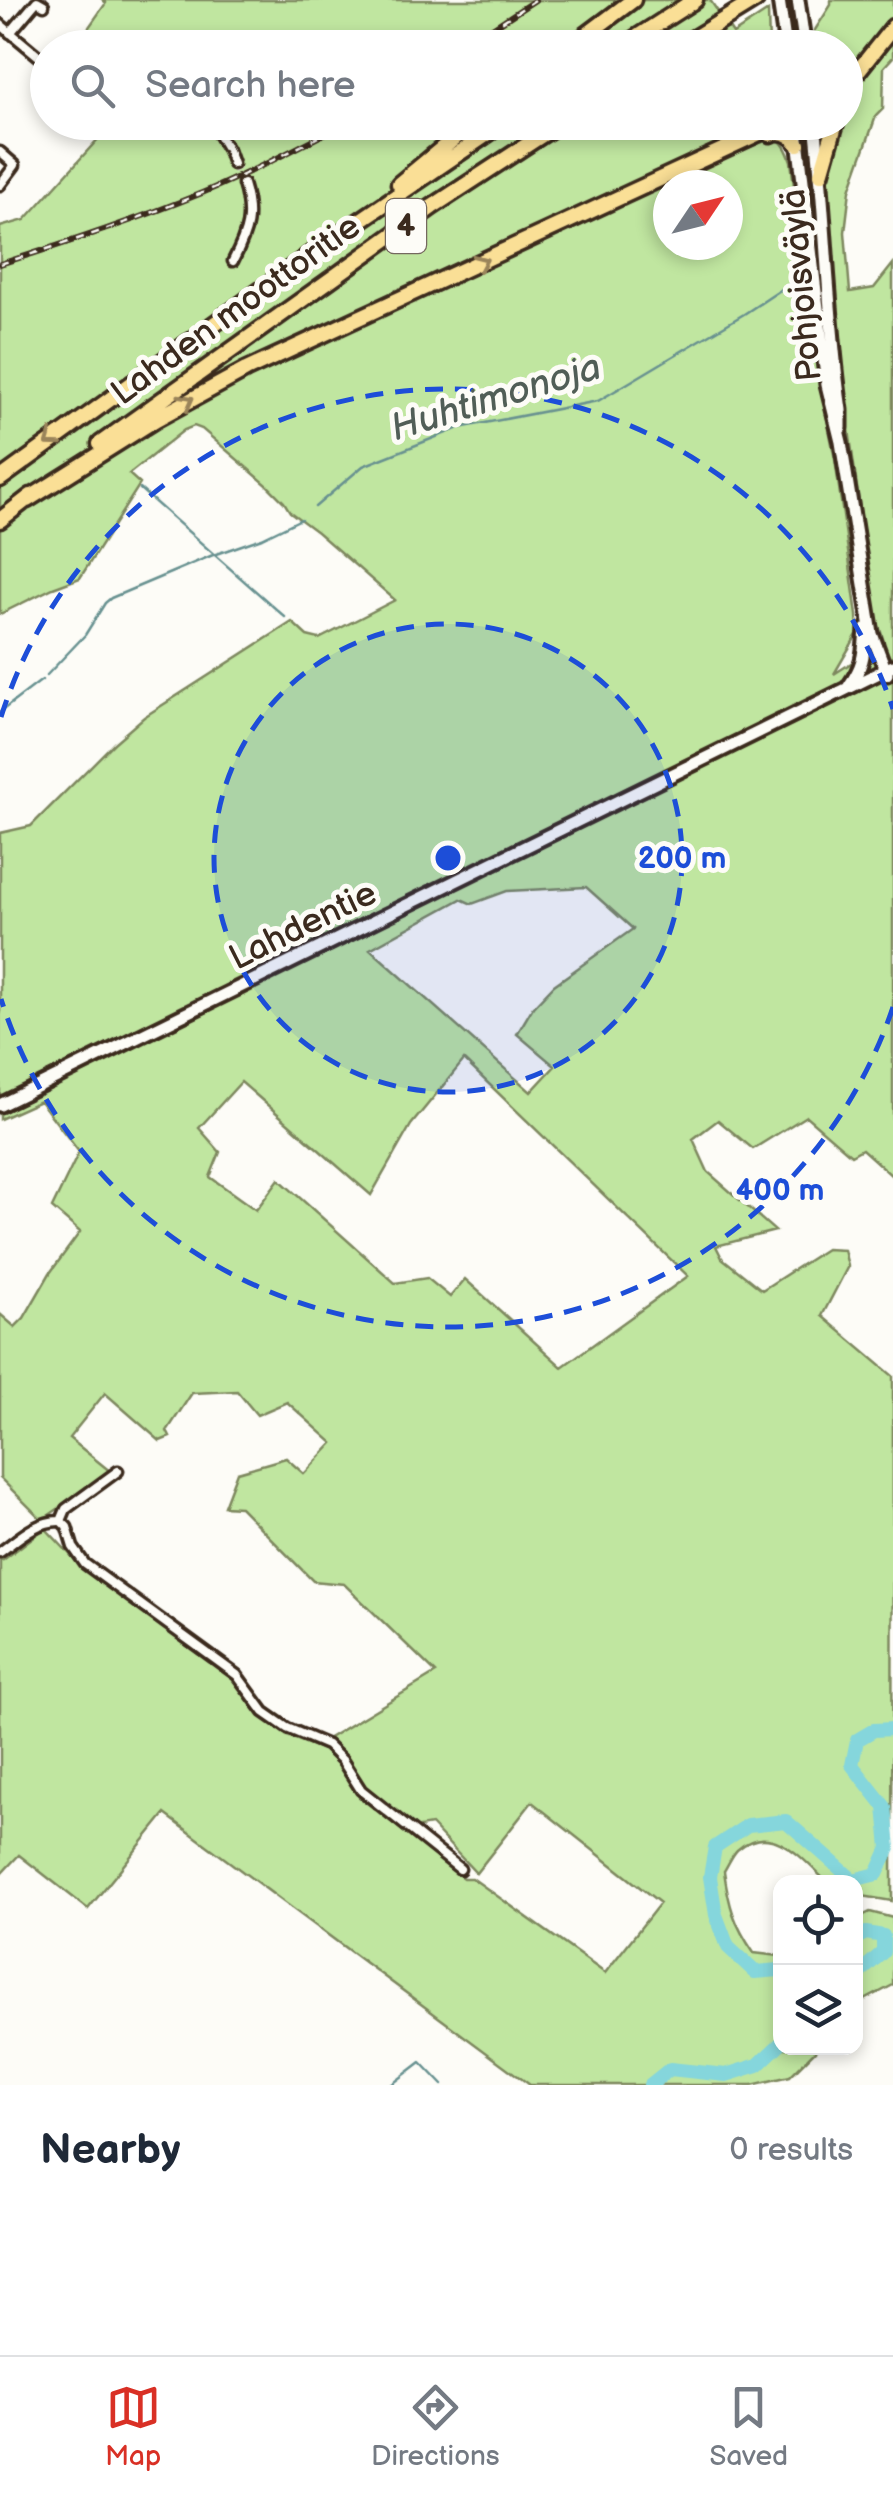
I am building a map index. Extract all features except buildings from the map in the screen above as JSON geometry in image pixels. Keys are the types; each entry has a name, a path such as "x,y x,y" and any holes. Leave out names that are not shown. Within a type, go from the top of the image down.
{"highway":[{"path":"648,30 695,0"},
{"path":"707,30 756,0"},
{"path":"593,30 630,2"},
{"path":"863,66 893,27"},
{"path":"863,70 873,54"},
{"path":"308,256 452,140"},
{"name":"Lahden moottoritie","path":"0,478 308,256 479,140"},
{"name":"Lahden moottoritie","path":"0,520 137,416 535,140"},
{"path":"26,500 156,419 246,370 746,140"},
{"path":"794,140 798,144"},
{"path":"821,174 831,140"}],"main road":[{"path":"779,0 783,30"},
{"path":"798,0 802,30"},
{"name":"Pohjoisväylä","path":"798,140 821,349 840,442 866,629 872,655 888,672"},
{"name":"Pohjoisväylä","path":"817,140 828,299 841,410 840,442"},
{"name":"Pohjoisväylä","path":"852,521 872,634 888,672"},
{"name":"Pohjoisväylä","path":"847,689 861,669 866,629"},
{"name":"Lahdentie","path":"0,1105 888,672"},
{"name":"Lahdentie","path":"630,796 657,787 888,672"}],"street":[{"path":"10,34 37,2 44,5"},
{"path":"0,24 30,50"},
{"path":"222,140 233,164"},
{"path":"0,152 15,165 0,185"},
{"path":"233,262 245,238 248,221 249,204 242,184"},
{"path":"61,1521 66,1508 118,1471"},
{"path":"0,1552 37,1526 51,1520 61,1521 85,1564 238,1676 264,1712 286,1728 327,1746 342,1760 361,1790 460,1870"}],"green space":[{"path":"103,0 710,0 730,30 87,30 106,3"},
{"path":"831,0 893,0 893,57 884,67 883,109 876,116 850,190 845,232 850,292 874,288 893,264 893,1177 862,1149 851,1155 806,1116 753,1149 718,1120 693,1139 708,1172 775,1231 716,1246 722,1258 762,1290 826,1249 844,1250 848,1266 822,1316 893,1376 892,1901 863,1896 863,1875 820,1875 786,1846 762,1839 750,1842 737,1850 724,1871 733,1914 742,1933 754,1953 773,1955 773,2055 811,2055 790,2076 752,2085 530,2085 165,1814 88,1909 19,1855 0,1875 0,1557 3,1560 45,1528 82,1567 235,1680 260,1715 287,1736 324,1750 337,1762 359,1797 463,1878 472,1878 605,1973 660,1903 532,1802 476,1873 431,1825 414,1828 364,1787 346,1757 327,1739 436,1673 344,1584 313,1581 240,1507 224,1506 237,1472 286,1458 304,1474 333,1443 287,1402 257,1415 237,1391 192,1393 167,1431 170,1437 160,1441 105,1393 69,1438 111,1472 42,1520 0,1478 0,1314 15,1327 24,1318 80,1232 52,1208 79,1152 40,1101 0,1119 0,833 31,826 144,717 292,622 307,636 319,639 395,600 290,512 267,485 194,426 129,474 140,484 80,578 0,614 0,227 25,220 97,140 751,140 750,147 780,141 791,161 814,353 835,459 857,615 858,633 834,674 884,642 874,610 835,321 827,140 863,140 863,30 815,30","holes":["586,887 633,929 554,985 533,1007 517,1034 555,1066 531,1092 370,949 461,899 472,904 507,891","464,1060 688,1276 562,1367 465,1279 450,1297 427,1278 395,1283 279,1179 256,1210 210,1177 220,1152 199,1128 241,1082 371,1195 411,1125"]},
{"path":"768,11 769,30 739,30"},
{"path":"870,1912 893,1918 893,1985 863,2001 863,1965 863,1916"}],"waterway":[{"name":"Huhtimonoja","path":"315,507 363,466 459,428 598,401 797,279"},
{"name":"Huhtimonoja","path":"140,489 285,617"},
{"name":"Huhtimonoja","path":"46,676 85,635 111,598 301,519"},
{"name":"Huhtimonoja","path":"0,712 42,680"},
{"path":"773,1971 755,1972 728,1947 716,1915 710,1877 715,1847 748,1825 786,1821 853,1880 877,1874 889,1848 885,1807 852,1765 857,1740 874,1730 893,1729"},
{"path":"863,1934 883,1936 883,1952 863,1970"},
{"path":"650,2085 670,2069 726,2075 758,2065 773,2051"},
{"path":"391,2085 421,2062 443,2085"}],"tunnel":[{"path":"233,164 243,184"}],"railway":[{"path":"489,30 535,0"},
{"path":"0,264 202,193 312,140"}]}
